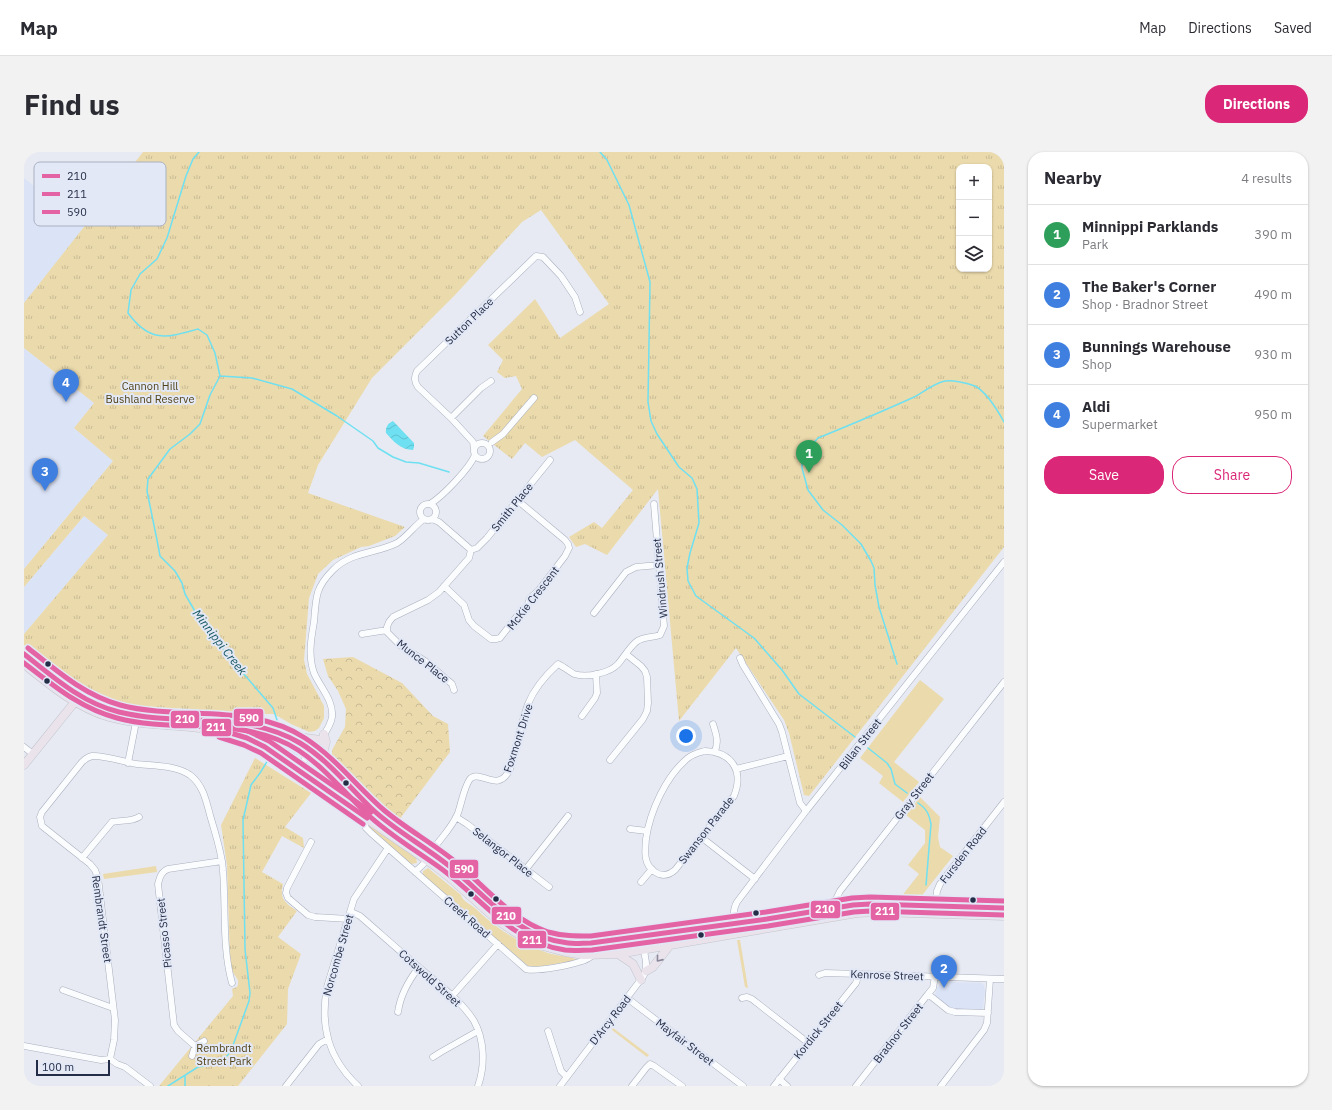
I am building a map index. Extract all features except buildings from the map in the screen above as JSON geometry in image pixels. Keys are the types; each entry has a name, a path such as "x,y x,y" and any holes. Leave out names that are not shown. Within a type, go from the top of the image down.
{"main road":[{"name":"Creek Road","path":"24,654 77,699 106,716 136,722 204,728 234,734 260,744 360,814 464,878 511,920 528,932 549,940 584,944 837,912 1004,908"},
{"name":"Creek Road","path":"24,664 61,693 109,709 135,715 234,722 262,727 292,738 321,759 381,817 428,856 449,877 504,925 538,945 579,954 618,954 736,934 837,912"},
{"path":"24,765 77,699"},
{"path":"234,722 236,728 234,734"},
{"path":"292,738 300,736 311,739 322,737 326,742 321,759"},
{"name":"Creek Road","path":"935,910 1004,916"},
{"path":"646,971 653,967 670,945"},
{"path":"618,954 633,964 641,980"}],"street":[{"name":"Sutton Place","path":"476,443 418,387 414,381 417,371 536,256 543,257 561,276 575,297 580,312"},
{"path":"451,418 481,388 491,382"},
{"path":"492,442 504,434 534,398"},
{"path":"432,519 434,517 434,508 438,500 471,462 476,443 485,443 490,452 486,458 471,462"},
{"path":"474,452 481,459"},
{"name":"Smith Place","path":"471,550 477,548 487,538 550,460"},
{"name":"McKie Crescent","path":"444,586 464,605 469,620 474,626 491,639 500,638 521,611 527,607 530,598 565,556 569,548 565,540 517,500"},
{"name":"Windrush Street","path":"626,654 636,642 644,638 660,635 664,626 654,504"},
{"path":"422,518 420,510 422,506 434,508"},
{"path":"434,508 439,522"},
{"path":"422,518 432,519 439,522 471,550"},
{"path":"297,769 330,725 332,711 330,702 314,671 310,651 319,591 325,580 342,563 359,554 373,551 398,542 403,539 422,518"},
{"name":"Munce Place","path":"454,690 452,684 425,661 401,646 390,635 387,627 389,622 394,617 428,600 439,592 469,558 471,550"},
{"name":"Billan Street","path":"736,934 734,907 806,811 1004,562"},
{"path":"594,613 626,572 636,567 659,565"},
{"path":"362,634 387,630"},
{"path":"610,760 643,719 647,711 648,703 645,671 626,654"},
{"name":"Foxmont Drive","path":"415,872 456,817 468,782 471,778 476,777 496,781 507,776 529,703 535,692 552,670 558,664 573,673 580,675 596,674 611,670 626,654"},
{"path":"740,658 779,724 800,803 806,811"},
{"path":"582,716 597,693 596,674"},
{"name":"Gray Street","path":"837,912 838,895 844,886 1004,682"},
{"path":"128,763 136,722"},
{"path":"713,724 718,744 715,752"},
{"path":"24,747 33,754"},
{"path":"641,882 652,869 647,863 645,850 650,818 659,797 679,767 688,759 696,753 705,751 715,752 731,761 736,769 788,756"},
{"name":"Rembrandt Street","path":"110,1059 114,1031 113,1008 98,878 95,870 90,864 42,826 40,817 42,812 86,758 90,756 97,756 128,763 170,768 182,771 198,784 204,794 222,861 228,968 232,983"},
{"name":"Swanson Parade","path":"652,869 658,874 664,875 671,874 675,870 734,796 738,780 736,769"},
{"name":"Fursden Road","path":"935,910 937,891 941,882 1004,802"},
{"name":"Creek Road","path":"360,814 366,828 524,968 529,970 539,970 582,962 593,955"},
{"path":"526,869 568,816"},
{"name":"Selangor Place","path":"456,817 549,888"},
{"path":"82,858 112,822 134,820 139,818"},
{"path":"630,829 647,831"},
{"path":"701,837 755,879"},
{"path":"311,842 287,888 286,893 288,898 308,915 315,918 349,919"},
{"name":"Norcombe Street","path":"358,1086 342,1069 328,1039 324,1015 324,1001 354,899 388,848"},
{"name":"Picasso Street","path":"195,1046 178,1031 174,1025 158,884 160,876 168,869 222,861"},
{"name":"Cotswold Street","path":"351,912 360,916 452,996 474,1022 481,1042 483,1061 478,1086"},
{"name":"Creek Road","path":"607,941 616,945 636,944 644,949 647,944 658,939 663,933"},
{"path":"452,996 498,944"},
{"path":"644,949 646,971"},
{"path":"398,1012 399,1003 419,967"},
{"name":"D'Arcy Road","path":"560,1086 641,980 646,971"},
{"name":"Kenrose Street","path":"818,975 825,973 1004,979"},
{"name":"Kordick Street","path":"774,1086 856,983 859,974"},
{"name":"Bradnor Street","path":"856,1086 933,988 935,976"},
{"path":"941,1086 984,1030 987,1023 990,979"},
{"path":"63,990 113,1008"},
{"path":"928,994 948,1010 955,1012 988,1013"},
{"path":"742,998 748,997 752,999 808,1042"},
{"name":"Mayfair Street","path":"627,998 743,1086"},
{"path":"548,1031 561,1071 567,1077"},
{"path":"433,1058 478,1032"},
{"path":"286,1086 319,1044 328,1039"},
{"path":"192,1056 195,1046 204,1041"},
{"path":"24,1046 101,1060 110,1059 132,1071 150,1086"},
{"path":"632,1086 650,1064 682,1086"},
{"path":"779,1079 787,1086"}],"shaded area":[{"path":"24,178 34,186 34,226 85,226 24,303"},
{"path":"24,348 94,403 74,428 113,461 24,569"},
{"path":"84,516 108,535 24,634 24,587"},
{"path":"287,740 303,752 295,758 292,756 289,760 281,754 282,742"},
{"path":"946,982 981,983 984,985 985,991 983,1008 980,1011 953,1011 936,998 935,995 938,986"}],"green space":[{"name":"Cannon Hill Bushland Reserve","path":"143,152 1004,152 1004,547 809,796 804,795 789,733 784,720 736,648 679,721 658,489 607,555 585,544 576,547 569,537 594,522 602,528 633,490 575,440 542,457 525,443 512,459 483,436 522,389 516,376 505,378 497,372 503,360 488,345 535,299 560,338 609,304 541,210 522,222 455,295 372,378 318,465 308,493 405,527 395,536 369,546 361,547 333,560 318,574 309,598 304,660 307,674 324,706 324,718 319,728 315,731 309,732 274,714 245,714 128,705 71,681 24,645 24,634 108,535 84,516 24,587 24,569 113,461 74,428 94,403 24,348 24,303 85,226 166,226 166,162 135,162"},
{"path":"353,657 402,683 433,716 448,724 450,752 399,820 362,788 358,780 334,761 332,756 332,750 345,727 346,709 338,691 328,676 323,659"},
{"path":"920,680 944,699 894,762 919,782 903,802 879,783 883,776 860,758"},
{"name":"Rembrandt Street Park","path":"255,758 311,793 285,827 303,838 304,848 282,836 262,872 283,884 282,894 284,900 297,911 278,937 301,954 288,989 287,1024 238,1086 159,1086 233,996 232,989 238,985 238,980 232,971 230,963 227,865 221,825"},
{"path":"920,797 940,817 938,837 940,847 953,856 920,898 901,897 919,874 908,865 925,843 925,830 906,815"},
{"path":"367,823 414,856 417,863 411,864 371,829"},
{"path":"156,866 157,872 104,879 103,874"},
{"path":"428,868 461,895 465,901 509,935 538,949 578,960 537,967 528,966 423,875 423,871"},
{"path":"737,940 740,940 748,988 745,987"},
{"path":"613,1028 649,1055 647,1057 612,1030"}],"water":[{"path":"393,421 414,443 413,450 401,447 386,433 387,426"}],"waterway":[{"name":"Minnippi Creek","path":"199,152 193,159 186,176 167,238 157,259 140,274 131,290 128,313 136,323 151,334 168,336 198,329 207,335 215,353 220,376 210,395 200,424 190,434 170,449 148,479 147,491 160,556 175,571 182,583 185,594 196,613 231,659 273,708 277,720"},
{"path":"600,152 607,160 629,205 650,282 648,402 651,421 657,434 679,467 692,478 697,489 699,523 687,568 688,581 696,596 754,638 782,670 799,694 855,737"},
{"path":"220,376 252,378 292,389 337,416 373,441 378,448 393,457 406,462 419,463 449,472"},
{"path":"897,664 879,607 874,568 871,561 861,544 842,525 823,510 808,490 802,468 802,460 807,450 818,438 912,398 936,384 945,381 975,386 991,402 1004,422"},
{"name":"Minnippi Creek","path":"274,749 275,736"},
{"path":"868,748 887,763 891,769 895,784 907,793"},
{"name":"Minnippi Creek","path":"168,1086 198,1067 219,1062 228,1055 249,1001 250,993 245,949 243,820 251,785 271,755"},
{"path":"918,803 924,807 931,824 926,885"},
{"name":"Minnippi Creek","path":"185,1075 185,1086"}],"transit line":[{"name":"590","path":"28,648 60,674 83,689 107,701 143,710 238,716 261,720 283,727 305,738 337,764 385,811 457,863 500,902 523,920 548,932 574,936 591,936 766,912 852,898 870,897 1004,901"},
{"name":"210","path":"24,654 68,688 80,696 105,708 119,712 165,719 212,721 257,726 279,733 300,743 329,765 362,800 380,816 462,876 517,924 533,933 550,939 571,943 591,943 767,919 853,905 870,904 1004,908"},
{"name":"211","path":"24,663 68,695 91,709 104,714 140,723 209,727 255,732 277,739 298,750 325,772 384,829 443,870 513,929 546,945 565,950 592,950 768,926 854,912 870,911 1004,915"},
{"name":"590","path":"223,723 250,732 269,741 371,812"},
{"name":"210","path":"221,730 247,738 265,747 367,818"},
{"name":"211","path":"219,737 244,745 261,753 363,824"}],"place":[{"name":"Aldi","path":"66,402"},
{"name":"Minnippi Parklands","path":"809,473"},
{"name":"Bunnings Warehouse","path":"45,491"},
{"name":"The Baker's Corner","path":"944,988"}]}
